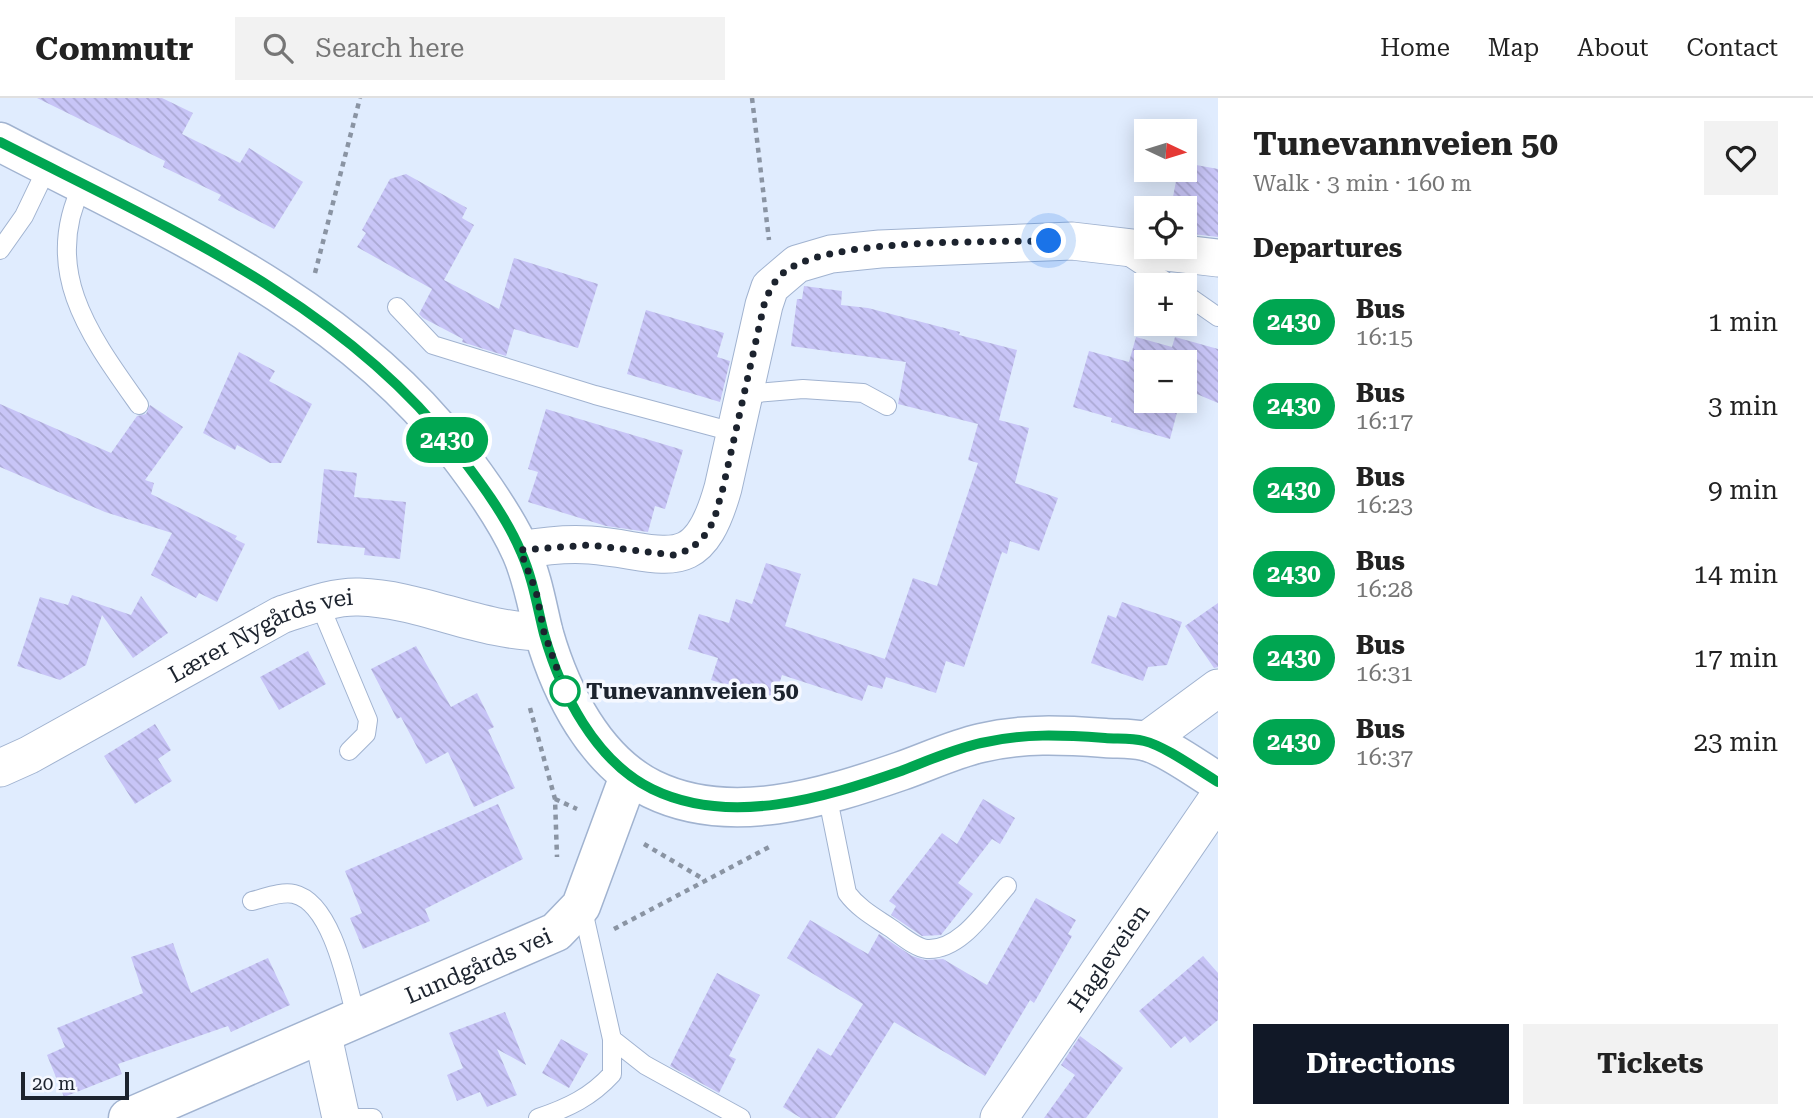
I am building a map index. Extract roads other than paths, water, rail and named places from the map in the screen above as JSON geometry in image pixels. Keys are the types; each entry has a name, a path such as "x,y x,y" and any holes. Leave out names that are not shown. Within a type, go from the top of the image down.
{"street":[{"path":"0,142 83,184 252,277 304,310 373,363 424,414 453,448 520,550 536,591 544,632 560,683 593,737 629,776 684,803 713,807 781,803 827,794 976,744 1021,734 1146,741 1218,782"},
{"path":"520,550 590,545 674,555 691,549 714,520 770,287 782,274 797,264 831,254 880,248 995,242 1108,244 1218,258"},
{"name":"Lærer Nygårds vei","path":"0,768 29,755 281,615 319,603 356,597 392,600 514,632 544,632"},
{"path":"1146,741 1218,688"},
{"name":"Lundgårds vei","path":"128,1118 556,932 586,923 629,776"},
{"name":"Hagleveien","path":"999,1118 1218,798"},
{"path":"340,1028 341,1118"}],"lane":[{"path":"0,250 24,216 48,166"},
{"path":"83,184 66,231 64,249 68,279 99,349 139,405"},
{"path":"1108,244 1153,273"},
{"path":"1197,303 1218,317"},
{"path":"397,307 433,345 595,396 737,433"},
{"path":"745,394 803,388 863,393 887,406"},
{"path":"319,603 369,720 366,734 349,751"},
{"path":"827,794 847,894 854,904 926,949 962,936 1007,886"},
{"path":"252,901 285,894 296,895 307,901 324,920 336,947 340,1028"},
{"path":"538,1118 573,1105 595,1092 612,1074 612,1039 586,923"},
{"path":"612,1039 645,1065 741,1118"},
{"path":"348,1118 373,1118"}],"place":[{"name":"Tunevannveien 50","path":"565,691"}]}
